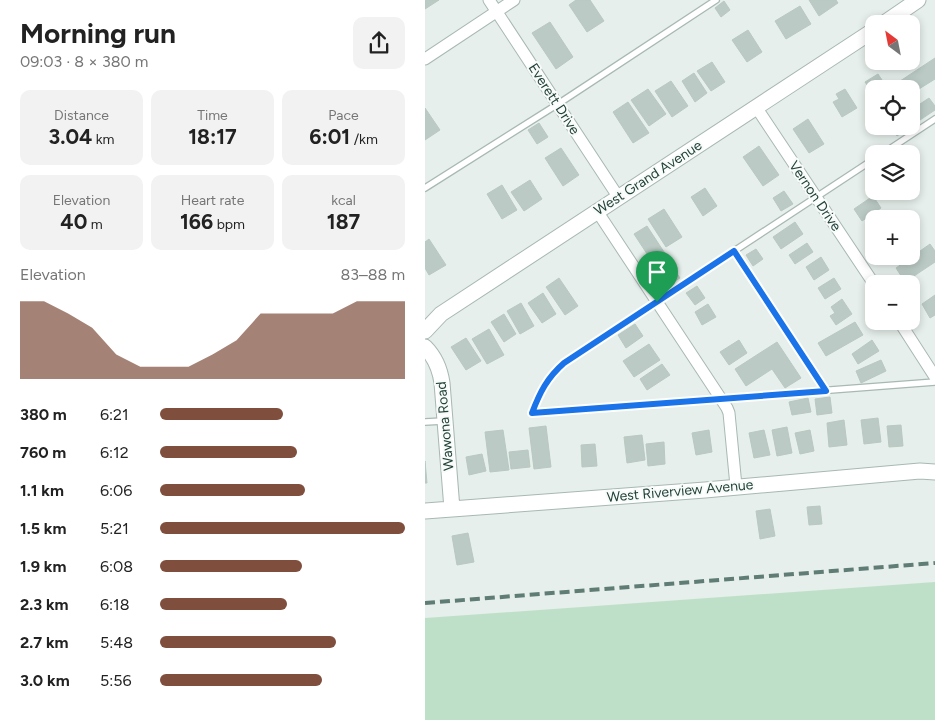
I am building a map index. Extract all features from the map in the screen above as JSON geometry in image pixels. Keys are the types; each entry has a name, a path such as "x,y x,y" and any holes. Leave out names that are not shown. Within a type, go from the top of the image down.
{"street":[{"name":"Everett Drive","path":"489,0 619,198"},
{"path":"425,59 514,0"},
{"path":"896,15 919,0"},
{"name":"West Grand Avenue","path":"425,331 441,314 865,36"},
{"name":"Vernon Drive","path":"756,107 868,275"},
{"path":"597,212 729,413 736,486"},
{"path":"905,330 935,376"},
{"name":"Wawona Road","path":"425,347 430,352 441,374 452,509"},
{"name":"West Riverview Avenue","path":"425,511 705,490 920,471 935,472"}],"lane":[{"path":"425,188 558,104 716,0"},
{"path":"896,145 935,119"},
{"path":"865,165 558,368 541,391 532,413 935,382"},
{"path":"734,251 826,391"},
{"path":"425,422 445,420"}],"green space":[{"path":"935,582 935,720 425,720 425,618"}],"building":[{"path":"425,0 439,0 425,9"},
{"path":"576,0 590,0 604,21 587,32 569,5"},
{"path":"809,0 836,0 838,3 819,16"},
{"path":"724,1 730,10 721,17 715,8"},
{"path":"800,6 811,24 786,39 775,21"},
{"path":"550,22 573,57 556,69 532,33"},
{"path":"748,30 762,52 747,62 732,40"},
{"path":"935,58 935,79 920,88 920,80 902,80 917,70 920,70 920,68"},
{"path":"712,62 725,82 711,91 697,71"},
{"path":"694,73 707,93 695,102 682,81"},
{"path":"878,74 882,80 868,80"},
{"path":"671,81 688,106 672,117 655,91"},
{"path":"648,89 666,114 649,126 631,100"},
{"path":"845,89 857,108 842,117 833,102 839,99 836,94"},
{"path":"929,98 935,106 935,110 920,120 920,104"},
{"path":"628,102 649,133 633,143 613,112"},
{"path":"425,108 440,130 425,140"},
{"path":"808,119 824,144 809,153 793,129"},
{"path":"539,123 548,137 537,144 528,130"},
{"path":"759,146 779,175 763,186 743,157"},
{"path":"561,148 579,175 563,186 545,158"},
{"path":"530,180 542,199 524,211 511,192"},
{"path":"502,185 517,210 502,219 487,194"},
{"path":"705,188 717,206 703,216 691,197"},
{"path":"784,191 793,204 781,211 773,198"},
{"path":"867,200 876,200 881,208 878,210 865,210 865,219 862,221 854,209"},
{"path":"664,209 682,237 666,247 648,219"},
{"path":"795,222 803,234 781,249 773,237"},
{"path":"647,226 666,255 653,263 634,234"},
{"path":"429,239 446,265 429,275 425,268 425,242"},
{"path":"807,243 813,252 795,264 789,255"},
{"path":"930,244 935,251 935,262 916,275 900,275 896,268 900,265 920,265 920,251"},
{"path":"756,249 763,259 753,266 746,255"},
{"path":"821,257 829,270 814,280 806,267"},
{"path":"674,269 680,278 670,284 664,274"},
{"path":"559,278 578,306 565,315 546,287"},
{"path":"834,278 841,289 825,299 818,288"},
{"path":"697,286 705,298 695,305 686,293"},
{"path":"543,293 556,314 542,323 528,303"},
{"path":"935,295 935,315 930,318 922,304"},
{"path":"842,299 852,314 836,325 830,316 835,313 831,307"},
{"path":"521,303 534,326 520,334 507,311"},
{"path":"708,304 716,317 702,325 695,312"},
{"path":"504,314 516,334 504,342 491,322"},
{"path":"855,322 863,335 826,356 818,343"},
{"path":"635,324 643,336 626,348 618,335"},
{"path":"489,329 504,355 487,364 472,339"},
{"path":"466,338 481,361 466,370 451,347"},
{"path":"739,340 747,353 729,365 720,352"},
{"path":"872,340 879,351 858,364 852,354"},
{"path":"777,342 801,378 785,388 772,369 746,386 735,369"},
{"path":"649,344 660,360 634,377 623,361"},
{"path":"881,360 886,371 861,383 856,371"},
{"path":"662,364 670,375 647,390 640,379"},
{"path":"830,397 832,413 817,415 815,399"},
{"path":"808,398 811,412 792,415 789,402"},
{"path":"878,418 881,442 864,444 861,420"},
{"path":"844,420 847,445 829,447 827,423"},
{"path":"901,425 903,446 889,447 887,426"},
{"path":"546,426 551,467 534,469 529,428"},
{"path":"787,427 792,453 777,456 772,430"},
{"path":"503,430 509,470 490,472 485,432"},
{"path":"709,430 712,452 696,455 692,433"},
{"path":"764,430 770,455 754,458 749,433"},
{"path":"810,430 814,451 800,454 795,433"},
{"path":"642,435 645,460 627,463 624,437"},
{"path":"664,442 665,464 648,466 646,444"},
{"path":"595,444 597,466 582,467 581,445"},
{"path":"528,450 530,467 511,469 509,452"},
{"path":"482,454 486,471 469,475 466,457"},
{"path":"425,461 427,483 425,483"},
{"path":"820,506 822,524 809,525 807,507"},
{"path":"770,509 775,536 760,539 756,511"},
{"path":"468,533 474,562 457,565 452,536"}],"railway":[{"path":"425,603 935,563"}],"route":[{"path":"734,251 826,391 532,413 541,391 552,374 564,363 657,302 734,251"}]}
